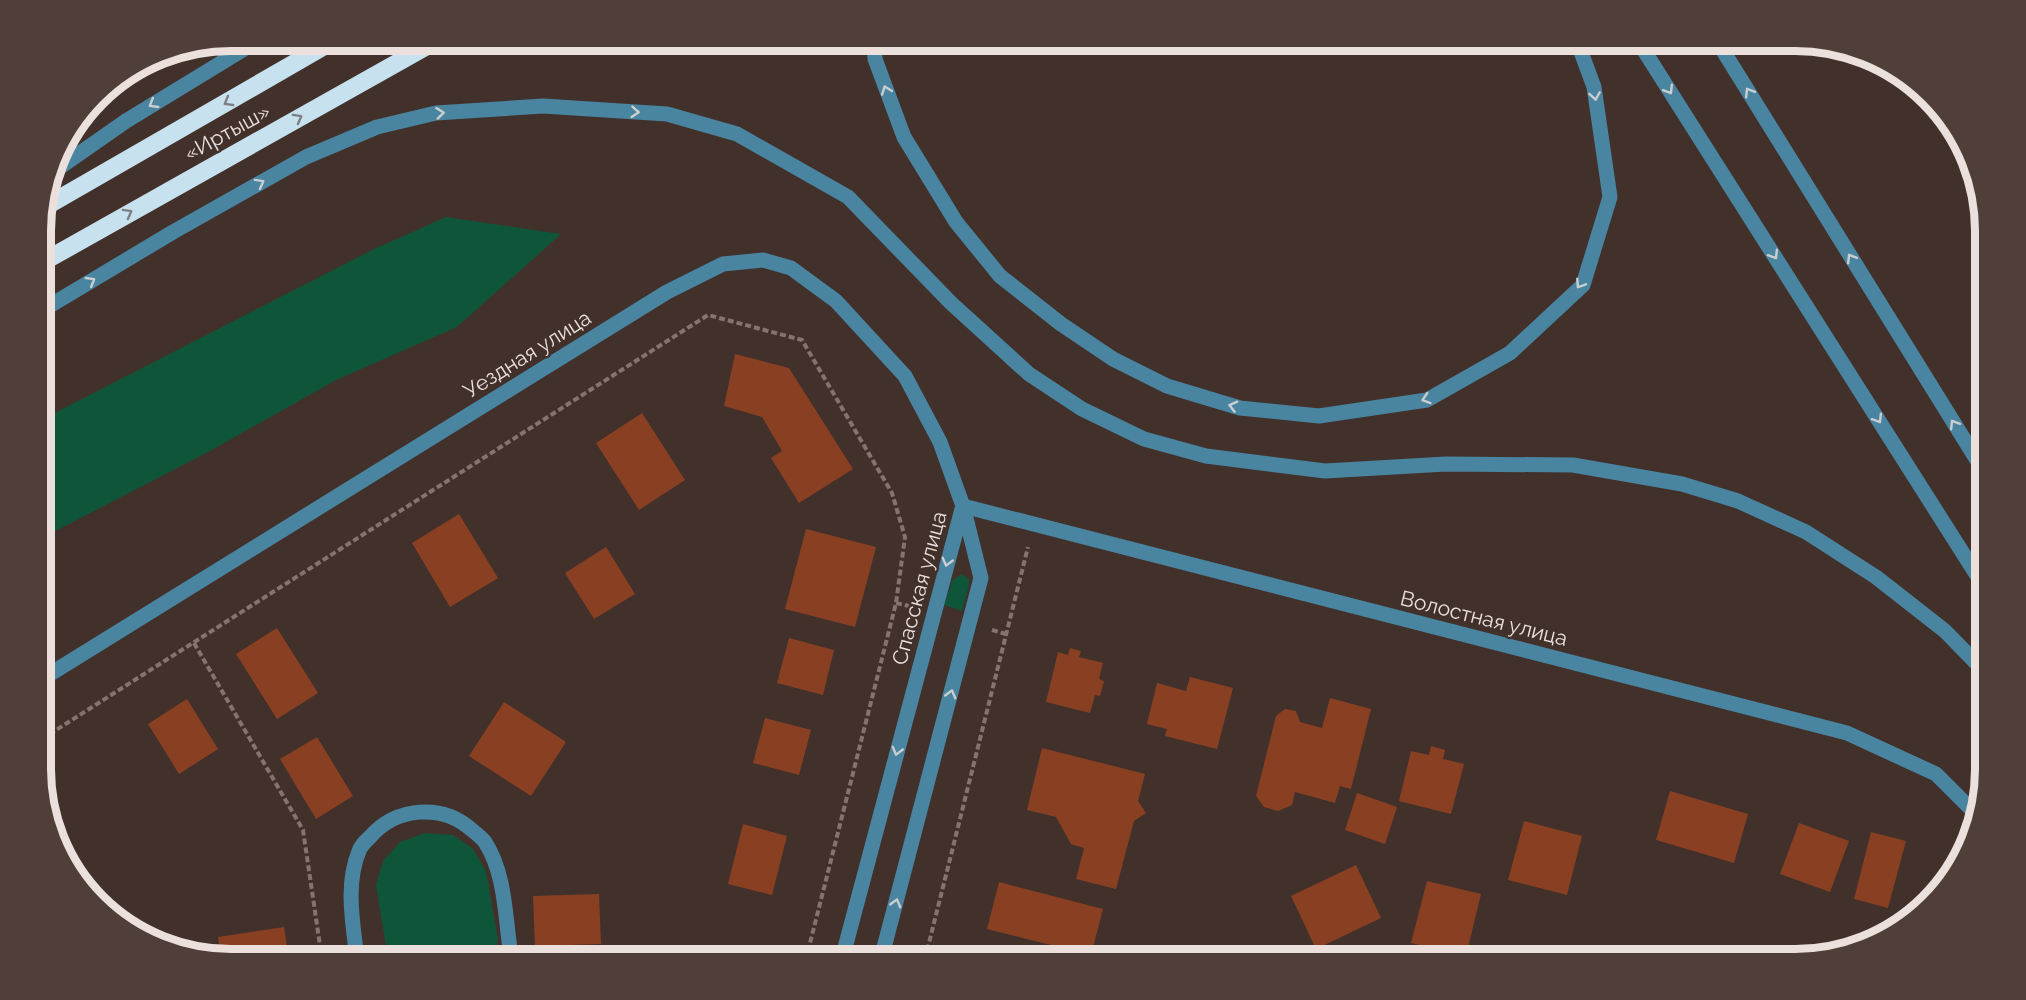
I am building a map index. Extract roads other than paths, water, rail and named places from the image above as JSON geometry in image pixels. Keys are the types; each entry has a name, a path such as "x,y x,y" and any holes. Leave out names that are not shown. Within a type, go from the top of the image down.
{"highway":[{"name":"«Иртыш»","path":"54,202 314,51"},
{"name":"«Иртыш»","path":"51,257 416,51"}],"street":[{"path":"64,164 126,121 239,51"},
{"path":"875,51 875,59 904,137 956,222 1000,276 1061,324 1113,358 1167,386 1240,408 1318,416 1427,400 1510,353 1582,285 1610,197 1594,87 1581,51"},
{"path":"1645,51 1975,572"},
{"path":"1724,51 1975,457"},
{"path":"51,305 173,232 306,157 377,127 436,112 543,106 667,114 737,134 848,197 951,303 1029,374 1082,409 1144,439 1206,456 1324,471 1446,464 1574,465 1682,484 1738,501 1806,532 1893,590 1945,631 1975,662"},
{"name":"Уездная улица","path":"51,673 667,292 723,264 763,260 791,268 836,301 904,375 940,442 963,506"},
{"name":"Волостная улица","path":"963,506 1847,733 1936,774 1971,809"},
{"name":"Спасская улица","path":"845,949 963,506"},
{"name":"Спасская улица","path":"884,949 981,578 963,506"},
{"path":"356,949 351,876 360,848 379,826 406,813 435,812 463,821 485,841 497,867 510,949"}]}
